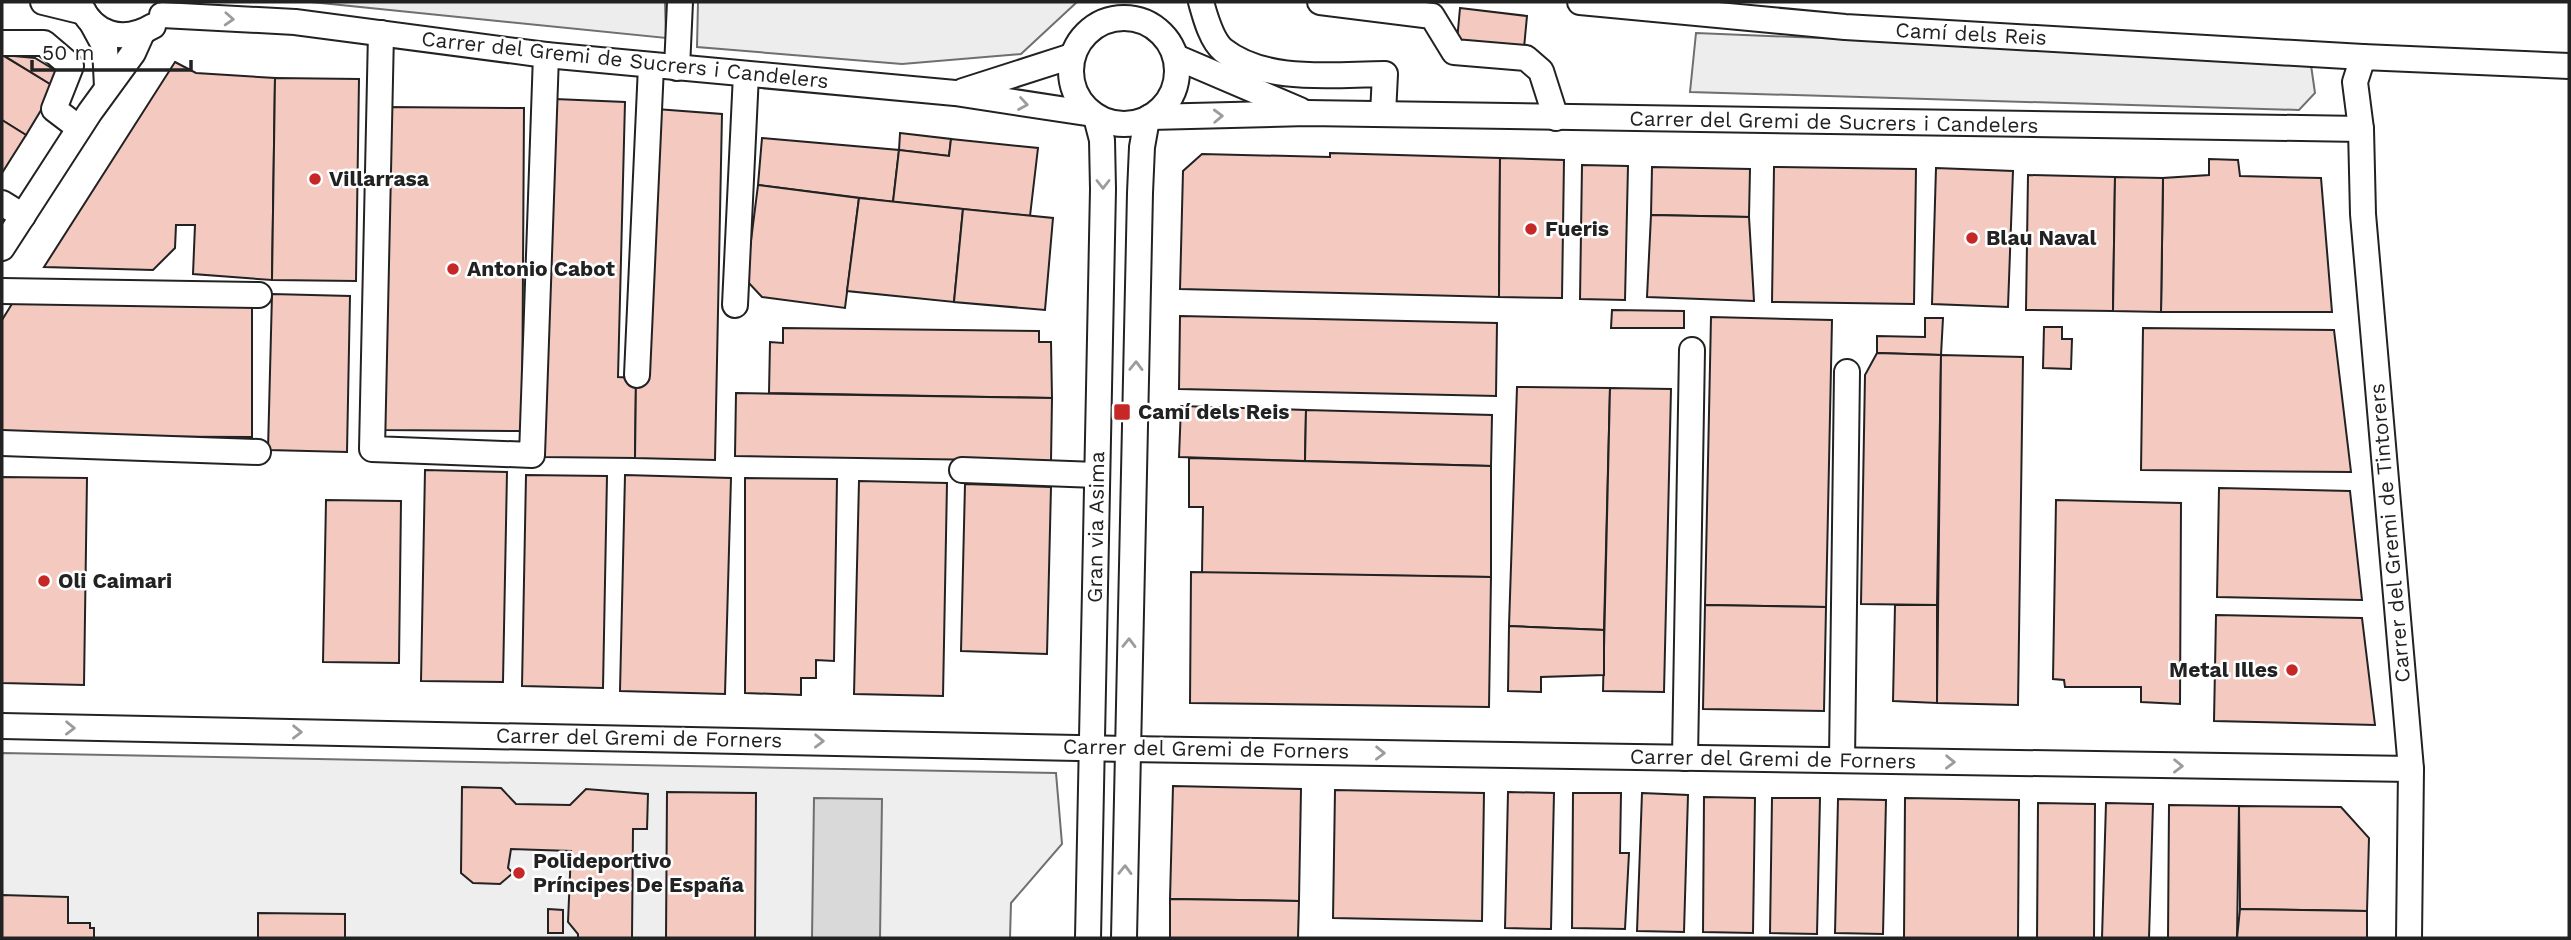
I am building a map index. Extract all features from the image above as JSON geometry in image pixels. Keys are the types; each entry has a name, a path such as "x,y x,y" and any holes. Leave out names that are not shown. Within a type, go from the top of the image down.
{"street":[{"path":"43,2 85,12 115,36 142,33"},
{"name":"Carrer del Gremi de Sucrers i Candelers","path":"258,2 381,33 650,66 955,93 1095,115"},
{"path":"677,68 680,2"},
{"path":"1201,2 1206,21 1222,49 1258,67 1299,75 1385,74 1383,114"},
{"path":"1320,2 1432,16 1454,52 1526,58 1541,71 1556,118"},
{"name":"Camí dels Reis","path":"1580,2 1844,27 2362,57 2569,66"},
{"path":"2,248 12,209 79,128 133,53 142,33 165,9"},
{"name":"Carrer del Gremi de Sucrers i Candelers","path":"165,9 291,12"},
{"path":"1117,10 1146,22 1170,43 1176,57 1177,75 1173,92 1164,106 1148,118 1122,124 1095,115 1081,103 1074,89 1072,57 1088,31 1117,10"},
{"path":"85,12 105,47 107,87"},
{"path":"381,33 372,449 531,455 545,55"},
{"path":"2,43 44,43 71,66 54,109 79,128"},
{"path":"955,93 1072,57"},
{"name":"Carrer del Gremi de Sucrers i Candelers","path":"1176,57 1307,113"},
{"path":"2361,129 2355,82 2362,57"},
{"path":"637,375 650,66"},
{"path":"735,305 746,74"},
{"name":"Carrer del Gremi de Sucrers i Candelers","path":"1148,118 1307,113 2361,129"},
{"name":"Gran via Asima","path":"1088,938 1103,189 1102,139 1095,115"},
{"name":"Gran via Asima","path":"1124,938 1140,181 1148,118"},
{"name":"Carrer del Gremi de Tintorers","path":"2361,129 2363,214 2411,769 2409,938"},
{"path":"2,291 259,295"},
{"path":"1685,758 1692,350"},
{"path":"1842,760 1847,372"},
{"path":"2,443 258,452"},
{"path":"961,470 1097,475"},
{"name":"Carrer del Gremi de Forners","path":"2,726 1127,749 2411,769"}],"shaded area":[{"path":"311,2 665,2 666,38"},
{"path":"698,2 1077,2 1021,54 902,64 697,47"},
{"path":"1696,33 2310,58 2315,93 2299,110 1690,92"},
{"name":"Polideportivo Príncipes De España","path":"2,753 1056,773 1062,844 1011,903 1010,938 2,938"},
{"path":"814,798 882,799 880,938 812,938"}],"building":[{"path":"1460,8 1527,16 1524,48 1457,41"},
{"path":"2,55 55,87 26,135 2,120"},
{"path":"3,55 35,58 63,75 55,87"},
{"path":"175,62 196,73 275,78 272,280 193,274 195,225 176,225 175,248 153,270 44,267"},
{"name":"Villarrasa","path":"275,78 359,79 356,281 272,280"},
{"path":"555,99 625,102 618,377 636,378 635,458 541,457"},
{"name":"Antonio Cabot","path":"384,107 524,108 522,431 383,430"},
{"path":"656,109 722,114 715,460 635,458 636,378"},
{"path":"2,120 26,135 2,173"},
{"path":"900,133 951,139 949,156 899,150"},
{"path":"762,138 899,150 893,202 758,185"},
{"path":"951,139 1038,148 1030,216 893,202 899,150 949,156"},
{"path":"1330,153 1500,158 1499,297 1180,289 1183,171 1202,154 1330,157"},
{"name":"Fueris","path":"1500,158 1564,160 1562,298 1499,297"},
{"path":"2209,159 2238,160 2240,176 2321,178 2332,312 2161,312 2163,178 2209,175"},
{"path":"1582,165 1628,166 1625,300 1580,299"},
{"path":"1652,167 1750,169 1749,217 1651,215"},
{"path":"1774,167 1916,169 1914,304 1772,302"},
{"name":"Blau Naval","path":"1936,168 2013,171 2008,307 1932,304"},
{"path":"2028,175 2115,177 2113,311 2026,310"},
{"path":"2115,177 2163,178 2161,312 2113,311"},
{"path":"758,185 859,198 845,308 762,297 746,280"},
{"path":"859,198 963,209 954,302 847,291"},
{"path":"963,209 1053,218 1045,310 954,302"},
{"path":"1651,215 1749,217 1754,301 1647,297"},
{"path":"272,294 350,296 347,452 268,450"},
{"path":"15,299 252,303 252,437 2,436 2,320"},
{"path":"1612,310 1684,311 1684,328 1611,328"},
{"path":"1180,316 1497,323 1496,396 1179,389"},
{"path":"1711,317 1832,320 1826,607 1705,605"},
{"path":"1925,318 1943,318 1941,355 1877,353 1877,336 1925,337"},
{"path":"2044,327 2062,327 2062,339 2072,339 2071,369 2043,368"},
{"path":"783,328 1039,331 1039,342 1051,342 1052,398 769,393 770,342 783,343"},
{"path":"2143,328 2334,330 2351,472 2141,470"},
{"path":"1877,353 1941,355 1937,605 1861,604 1865,375"},
{"path":"1941,355 2023,357 2018,705 1937,703"},
{"path":"1517,387 1610,388 1604,630 1509,626"},
{"path":"1610,388 1671,389 1664,692 1603,691"},
{"path":"736,393 1052,398 1051,461 735,456"},
{"path":"1181,406 1306,410 1305,461 1179,457"},
{"path":"1306,410 1492,415 1491,466 1305,461"},
{"path":"1189,458 1491,466 1491,577 1202,573 1203,507 1189,507"},
{"path":"425,470 507,472 503,682 421,681"},
{"path":"526,475 607,476 603,688 522,686"},
{"path":"625,475 731,478 725,694 620,691"},
{"name":"Oli Caimari","path":"2,477 87,478 84,685 2,683"},
{"path":"745,478 837,479 834,661 816,660 816,678 801,678 801,695 745,693"},
{"path":"859,481 947,483 943,696 854,694"},
{"path":"965,484 1051,487 1047,654 961,651"},
{"path":"2219,488 2350,491 2362,600 2217,597"},
{"path":"326,500 401,501 399,663 323,662"},
{"path":"2056,500 2181,503 2180,704 2141,702 2141,687 2065,687 2064,680 2053,679"},
{"path":"1191,572 1491,577 1489,707 1190,703"},
{"path":"1705,605 1826,607 1824,711 1703,709"},
{"path":"1895,605 1937,605 1937,703 1893,701"},
{"name":"Metal Illes","path":"2216,615 2362,618 2375,725 2214,721"},
{"path":"1509,626 1604,630 1604,675 1541,677 1541,692 1508,691"},
{"path":"1173,786 1301,789 1299,901 1170,899"},
{"path":"462,787 501,788 516,804 570,805 586,789 648,794 647,829 633,829 632,938 578,938 578,934 568,922 571,851 511,849 508,868 513,873 500,884 473,883 461,873"},
{"path":"1335,790 1484,793 1482,921 1333,918"},
{"path":"667,792 756,793 755,938 666,938"},
{"path":"1508,792 1554,793 1551,929 1505,928"},
{"path":"1573,793 1621,793 1620,853 1629,853 1625,929 1572,928"},
{"path":"1642,793 1688,795 1684,932 1637,931"},
{"path":"1704,797 1755,798 1753,933 1703,932"},
{"path":"1772,798 1820,798 1817,934 1770,933"},
{"path":"1905,798 2019,800 2018,938 1904,938"},
{"path":"1838,799 1886,800 1883,934 1835,933"},
{"path":"2038,803 2095,804 2094,938 2037,938"},
{"path":"2106,803 2153,804 2149,938 2102,938"},
{"path":"2169,805 2239,806 2237,938 2168,938"},
{"path":"2239,806 2341,807 2369,838 2367,911 2240,909"},
{"path":"2,895 68,897 68,923 90,923 90,928 94,928 94,938 2,938"},
{"path":"1170,899 1299,901 1298,938 1170,938"},
{"path":"548,909 563,910 563,933 548,933"},
{"path":"2240,909 2367,911 2367,938 2237,938"},
{"path":"258,913 345,914 345,938 258,938"}],"place":[{"name":"Villarrasa","path":"315,179"},
{"name":"Fueris","path":"1531,229"},
{"name":"Blau Naval","path":"1972,238"},
{"name":"Antonio Cabot","path":"453,269"},
{"name":"Camí dels Reis","path":"1122,412"},
{"name":"Oli Caimari","path":"44,581"},
{"name":"Metal Illes","path":"2292,670"},
{"name":"Polideportivo Príncipes De España","path":"519,873"}]}
